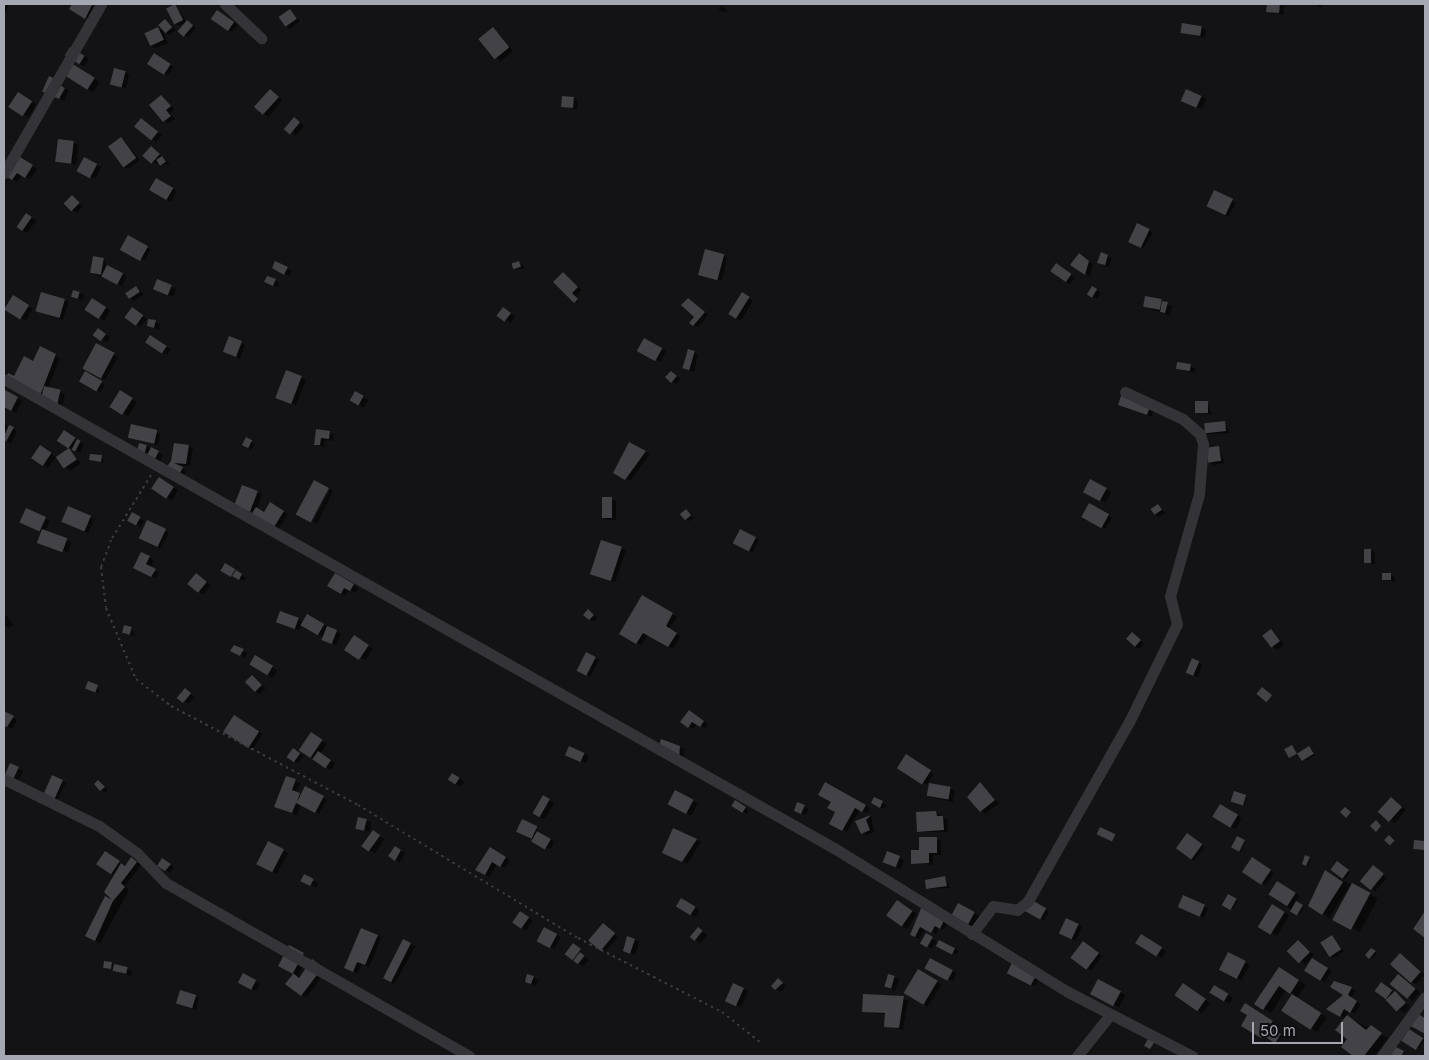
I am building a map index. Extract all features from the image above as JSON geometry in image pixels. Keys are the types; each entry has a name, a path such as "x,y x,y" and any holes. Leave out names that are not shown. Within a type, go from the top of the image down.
{"street":[{"path":"4,173 101,4"},
{"path":"225,4 261,38"},
{"path":"4,379 834,848 972,934 1110,1015 1192,1056"},
{"path":"972,934 993,906 1017,910 1028,901 1129,722 1177,624 1170,596 1198,494 1203,444 1200,434 1183,419 1125,392"},
{"path":"4,779 99,826 137,853 166,883 469,1056"},
{"path":"1382,1056 1425,997"},
{"path":"1077,1056 1110,1015"}],"path":[{"path":"157,465 119,525 101,567 106,608 136,679 171,706 358,805 578,938 722,1012 760,1042"}],"building":[{"path":"72,4 92,5 85,19 69,9"},
{"path":"175,4 183,20 174,25 166,9"},
{"path":"1267,4 1280,4 1279,13 1266,12"},
{"path":"290,9 297,19 285,27 279,17"},
{"path":"217,10 234,22 228,31 211,19"},
{"path":"165,19 172,27 165,33 158,25"},
{"path":"187,20 193,25 183,37 177,31"},
{"path":"1182,23 1202,26 1200,36 1180,33"},
{"path":"158,27 164,40 150,46 144,33"},
{"path":"493,27 509,47 495,59 478,39"},
{"path":"70,47 85,56 79,64 65,56"},
{"path":"154,53 171,64 164,75 147,64"},
{"path":"71,63 95,78 87,90 64,75"},
{"path":"114,68 126,71 122,87 110,84"},
{"path":"49,76 60,81 53,96 42,92"},
{"path":"60,85 65,88 59,99 54,97"},
{"path":"270,89 279,97 263,115 254,107"},
{"path":"1186,89 1202,96 1196,108 1181,101"},
{"path":"18,92 32,101 22,116 8,107"},
{"path":"161,95 171,106 166,110 171,116 163,122 149,105"},
{"path":"562,96 574,97 573,108 561,107"},
{"path":"294,117 300,122 290,134 284,129"},
{"path":"141,118 158,132 151,140 134,127"},
{"path":"121,137 136,158 123,167 108,146"},
{"path":"58,139 74,141 71,164 55,162"},
{"path":"151,146 160,154 151,164 142,156"},
{"path":"15,154 33,165 25,178 17,173 12,180 4,175"},
{"path":"162,156 166,162 160,166 156,160"},
{"path":"84,157 97,164 90,178 76,171"},
{"path":"156,178 173,188 166,200 149,190"},
{"path":"1214,190 1233,199 1225,215 1206,206"},
{"path":"72,195 80,203 71,211 64,203"},
{"path":"26,213 32,217 22,231 16,227"},
{"path":"1137,223 1150,229 1141,248 1128,242"},
{"path":"128,235 148,246 140,261 120,250"},
{"path":"705,249 724,254 717,280 698,275"},
{"path":"1101,252 1108,255 1105,265 1097,263"},
{"path":"1079,253 1089,261 1085,275 1070,265"},
{"path":"93,256 104,258 101,275 90,273"},
{"path":"275,261 288,267 284,275 272,268"},
{"path":"519,261 521,267 513,269 511,263"},
{"path":"1056,263 1072,274 1066,282 1050,271"},
{"path":"107,265 123,273 117,285 101,277"},
{"path":"563,272 578,287 572,293 578,299 574,303 553,282"},
{"path":"267,276 276,279 273,286 264,282"},
{"path":"157,279 172,285 168,295 153,289"},
{"path":"136,286 140,292 129,299 125,293"},
{"path":"1092,286 1097,289 1092,298 1087,295"},
{"path":"73,290 80,292 78,299 71,297"},
{"path":"41,292 65,299 60,318 35,311"},
{"path":"742,292 750,297 736,319 728,314"},
{"path":"13,295 29,305 20,319 4,309"},
{"path":"1145,296 1162,299 1160,310 1143,307"},
{"path":"92,298 106,307 99,319 84,310"},
{"path":"688,298 705,312 693,326 689,323 694,317 681,305"},
{"path":"1162,301 1168,302 1165,313 1160,312"},
{"path":"132,307 143,315 136,326 124,318"},
{"path":"503,307 511,313 504,322 496,316"},
{"path":"148,319 156,320 154,328 147,326"},
{"path":"98,328 106,334 101,341 93,335"},
{"path":"150,335 167,346 162,353 145,343"},
{"path":"229,336 242,341 236,357 223,352"},
{"path":"644,338 662,348 655,361 637,351"},
{"path":"96,343 115,353 101,378 82,369"},
{"path":"40,346 56,354 38,401 4,382 8,373 14,376 24,356 33,361"},
{"path":"688,349 695,351 689,370 682,368"},
{"path":"1177,362 1191,364 1190,371 1176,369"},
{"path":"286,370 302,376 291,404 275,398"},
{"path":"85,371 102,381 96,391 79,381"},
{"path":"671,371 677,376 671,383 665,377"},
{"path":"44,386 61,390 57,405 40,402"},
{"path":"5,390 18,397 11,411 4,407"},
{"path":"120,390 133,398 122,415 109,407"},
{"path":"1123,390 1151,404 1147,415 1118,405"},
{"path":"355,391 364,396 358,405 350,401"},
{"path":"1195,401 1208,401 1208,413 1195,413"},
{"path":"1225,421 1226,431 1205,433 1204,423"},
{"path":"131,424 157,430 154,444 128,438"},
{"path":"9,425 14,427 6,442 4,436"},
{"path":"316,429 330,431 329,439 321,438 320,445 314,445"},
{"path":"64,430 76,438 68,449 57,441"},
{"path":"246,437 252,440 248,448 242,445"},
{"path":"77,439 81,441 75,452 72,450"},
{"path":"629,442 646,451 625,480 613,473"},
{"path":"139,443 147,445 143,459 136,457"},
{"path":"174,443 189,445 186,464 174,463 183,467 177,479 163,472 171,461"},
{"path":"40,445 52,453 43,466 31,458"},
{"path":"1219,446 1221,461 1208,463 1206,448"},
{"path":"151,447 159,451 151,466 143,462"},
{"path":"69,448 77,460 64,469 56,457"},
{"path":"90,454 102,455 101,462 89,460"},
{"path":"159,477 174,487 166,499 151,489"},
{"path":"1090,479 1107,488 1100,501 1083,492"},
{"path":"314,480 329,488 311,522 296,514"},
{"path":"242,485 258,491 250,512 234,506"},
{"path":"602,497 612,497 612,518 602,518"},
{"path":"270,502 284,511 271,532 249,518 256,507 264,512"},
{"path":"1089,503 1109,514 1101,528 1081,517"},
{"path":"1158,504 1162,510 1154,515 1151,509"},
{"path":"68,506 91,516 84,531 61,522"},
{"path":"26,508 46,517 40,532 19,523"},
{"path":"686,509 691,515 685,520 680,514"},
{"path":"132,512 141,517 136,526 127,521"},
{"path":"147,520 166,529 158,547 139,538"},
{"path":"42,529 67,538 62,552 37,543"},
{"path":"740,529 756,537 749,551 733,543"},
{"path":"601,540 622,547 611,581 590,574"},
{"path":"1364,549 1371,549 1371,563 1364,563"},
{"path":"141,552 150,556 146,564 156,569 151,577 133,568"},
{"path":"225,563 235,569 231,577 220,571"},
{"path":"236,570 242,574 239,580 232,576"},
{"path":"196,573 207,582 198,593 187,584"},
{"path":"335,573 354,584 350,591 344,588 341,594 327,586"},
{"path":"1382,573 1391,573 1391,580 1382,580"},
{"path":"642,595 673,613 666,626 677,633 668,647 643,633 636,644 619,634"},
{"path":"588,609 594,615 589,620 583,615"},
{"path":"280,611 299,618 295,629 276,622"},
{"path":"307,614 324,624 318,635 300,625"},
{"path":"124,625 132,627 130,635 122,633"},
{"path":"327,626 337,630 332,644 321,640"},
{"path":"1271,629 1280,641 1271,648 1262,636"},
{"path":"1132,632 1141,640 1135,647 1126,639"},
{"path":"354,635 369,645 359,660 344,650"},
{"path":"234,645 244,649 240,656 230,651"},
{"path":"586,652 596,657 586,676 576,671"},
{"path":"255,655 273,666 267,675 249,664"},
{"path":"1192,658 1199,661 1193,676 1186,673"},
{"path":"252,675 262,685 255,692 245,682"},
{"path":"88,681 98,685 95,693 85,688"},
{"path":"1262,687 1272,695 1266,702 1256,694"},
{"path":"185,688 191,693 183,703 177,698"},
{"path":"689,710 704,721 700,727 692,722 688,728 680,722"},
{"path":"4,711 14,716 7,727 4,726"},
{"path":"234,715 259,731 248,748 223,732"},
{"path":"311,732 323,740 310,758 299,750"},
{"path":"661,739 680,746 679,760 657,752"},
{"path":"1292,745 1297,754 1289,758 1284,749"},
{"path":"569,746 585,753 580,762 565,755"},
{"path":"1309,746 1314,754 1302,761 1297,753"},
{"path":"293,748 300,753 294,762 287,757"},
{"path":"318,751 331,760 325,768 312,759"},
{"path":"906,754 931,770 922,785 897,768"},
{"path":"10,763 19,767 10,786 4,777"},
{"path":"452,773 460,778 455,785 448,780"},
{"path":"52,775 63,780 52,805 41,801"},
{"path":"286,776 296,779 292,790 300,793 297,802 305,786 324,796 315,813 296,803 292,813 274,807"},
{"path":"98,780 105,787 100,791 94,784"},
{"path":"825,782 866,805 862,812 855,808 842,831 829,824 835,812 827,808 831,802 818,795"},
{"path":"980,782 995,800 980,812 967,797"},
{"path":"929,783 951,787 948,800 927,796"},
{"path":"675,790 694,800 686,814 667,804"},
{"path":"1234,791 1246,795 1243,805 1231,801"},
{"path":"543,795 550,799 539,817 532,813"},
{"path":"874,797 883,801 880,808 871,803"},
{"path":"1391,797 1402,807 1389,822 1378,812"},
{"path":"735,800 746,807 742,813 731,806"},
{"path":"797,802 805,805 801,814 794,811"},
{"path":"1220,804 1238,815 1230,828 1212,817"},
{"path":"1345,807 1351,812 1346,818 1340,812"},
{"path":"936,811 937,816 943,816 944,830 917,832 916,812"},
{"path":"871,815 866,820 870,830 861,834 855,821"},
{"path":"358,817 367,819 364,831 355,829"},
{"path":"522,819 537,826 531,839 516,832"},
{"path":"1376,820 1381,826 1376,832 1370,826"},
{"path":"1100,827 1115,834 1112,841 1097,834"},
{"path":"673,828 697,839 682,862 662,853"},
{"path":"373,830 380,835 369,851 361,846"},
{"path":"537,831 551,839 545,849 531,841"},
{"path":"1187,833 1202,844 1191,860 1176,848"},
{"path":"1389,835 1395,841 1390,846 1384,840"},
{"path":"1237,836 1245,840 1239,852 1231,848"},
{"path":"919,837 937,837 937,853 929,853 929,863 911,864 911,850 919,850"},
{"path":"1414,840 1425,841 1424,850 1413,849"},
{"path":"268,841 284,849 272,872 256,864"},
{"path":"395,846 401,850 395,861 388,856"},
{"path":"490,847 506,857 500,867 492,862 485,875 475,870"},
{"path":"105,851 120,861 111,874 96,864"},
{"path":"887,851 900,856 896,867 883,862"},
{"path":"1305,855 1310,857 1306,866 1302,864"},
{"path":"131,857 137,862 121,883 125,887 113,901 95,941 85,936 105,896 112,900 104,892 121,863 125,866"},
{"path":"1252,857 1271,870 1261,885 1242,872"},
{"path":"162,858 171,864 165,871 157,866"},
{"path":"1337,861 1349,870 1342,879 1330,870"},
{"path":"1373,865 1384,874 1371,890 1360,881"},
{"path":"1325,870 1343,882 1322,915 1308,906"},
{"path":"304,874 314,879 310,886 300,881"},
{"path":"945,876 947,886 926,889 925,880"},
{"path":"1277,881 1296,893 1287,906 1269,895"},
{"path":"1352,883 1371,893 1351,930 1332,920"},
{"path":"1228,894 1237,899 1230,910 1222,905"},
{"path":"1183,895 1205,905 1200,917 1178,907"},
{"path":"681,898 696,907 690,915 676,907"},
{"path":"1028,898 1046,908 1040,920 1022,909"},
{"path":"897,900 913,911 902,926 886,916"},
{"path":"1296,901 1303,905 1297,915 1290,911"},
{"path":"958,903 975,912 968,924 951,915"},
{"path":"1272,904 1285,912 1270,935 1258,927"},
{"path":"922,906 945,918 940,929 935,926 931,933 920,927 915,937 910,935"},
{"path":"520,911 529,917 521,929 512,923"},
{"path":"1425,911 1425,938 1413,929"},
{"path":"1066,918 1079,924 1072,939 1059,933"},
{"path":"603,923 615,933 600,951 588,941"},
{"path":"544,927 557,934 550,948 536,941"},
{"path":"698,927 703,931 694,941 690,937"},
{"path":"361,928 378,935 365,965 357,962 353,972 344,968"},
{"path":"926,933 933,937 927,947 920,943"},
{"path":"1141,934 1162,947 1156,957 1135,943"},
{"path":"1332,935 1341,949 1330,957 1320,943"},
{"path":"627,936 635,939 630,954 623,951"},
{"path":"403,939 411,943 391,982 383,978"},
{"path":"939,940 955,948 952,954 936,946"},
{"path":"1298,940 1310,952 1299,963 1287,951"},
{"path":"1083,941 1099,953 1086,970 1070,958"},
{"path":"573,943 581,949 573,960 565,954"},
{"path":"289,945 304,953 293,973 299,978 312,959 323,967 301,996 285,984 293,974 278,966"},
{"path":"1371,948 1376,951 1369,959 1365,955"},
{"path":"580,952 585,956 578,964 573,961"},
{"path":"1228,952 1246,961 1237,979 1219,970"},
{"path":"1400,953 1421,972 1411,983 1390,964"},
{"path":"930,958 953,970 947,981 924,969"},
{"path":"1312,958 1328,968 1320,981 1304,971"},
{"path":"1014,959 1038,971 1031,986 1007,973"},
{"path":"104,961 112,962 111,969 103,968"},
{"path":"114,964 128,967 126,974 113,971"},
{"path":"1279,967 1299,980 1290,994 1279,986 1263,1010 1254,1004"},
{"path":"918,969 938,981 923,1005 904,993"},
{"path":"243,973 256,980 251,990 238,983"},
{"path":"527,974 534,976 531,984 525,982"},
{"path":"888,974 895,976 891,988 884,986"},
{"path":"1398,974 1416,989 1407,999 1390,984"},
{"path":"778,978 783,983 775,990 771,986"},
{"path":"1098,979 1121,991 1113,1006 1090,994"},
{"path":"1334,981 1352,987 1348,995 1357,1001 1350,1013 1344,1009 1340,1017 1326,1009 1343,995 1330,987"},
{"path":"1381,982 1392,990 1386,999 1375,991"},
{"path":"733,983 744,988 736,1006 725,1001"},
{"path":"1183,983 1206,999 1197,1011 1174,995"},
{"path":"1214,985 1229,994 1224,1001 1209,993"},
{"path":"180,990 196,995 192,1008 176,1003"},
{"path":"1395,991 1406,1003 1396,1012 1385,1000"},
{"path":"863,994 904,996 899,1028 884,1027 885,1013 862,1012"},
{"path":"1292,994 1321,1013 1310,1030 1281,1011"},
{"path":"1245,1003 1273,1021 1261,1038 1241,1026 1247,1015 1240,1011"},
{"path":"1416,1013 1425,1018 1425,1034 1409,1025"},
{"path":"1347,1015 1366,1030 1371,1025 1382,1033 1364,1056 1353,1056 1341,1047 1347,1039 1335,1030"},
{"path":"1270,1027 1281,1034 1275,1043 1264,1036"},
{"path":"1409,1029 1423,1038 1416,1050 1401,1041"},
{"path":"1149,1037 1155,1041 1150,1049 1144,1046"},
{"path":"1396,1047 1404,1051 1401,1056 1390,1056"}]}
